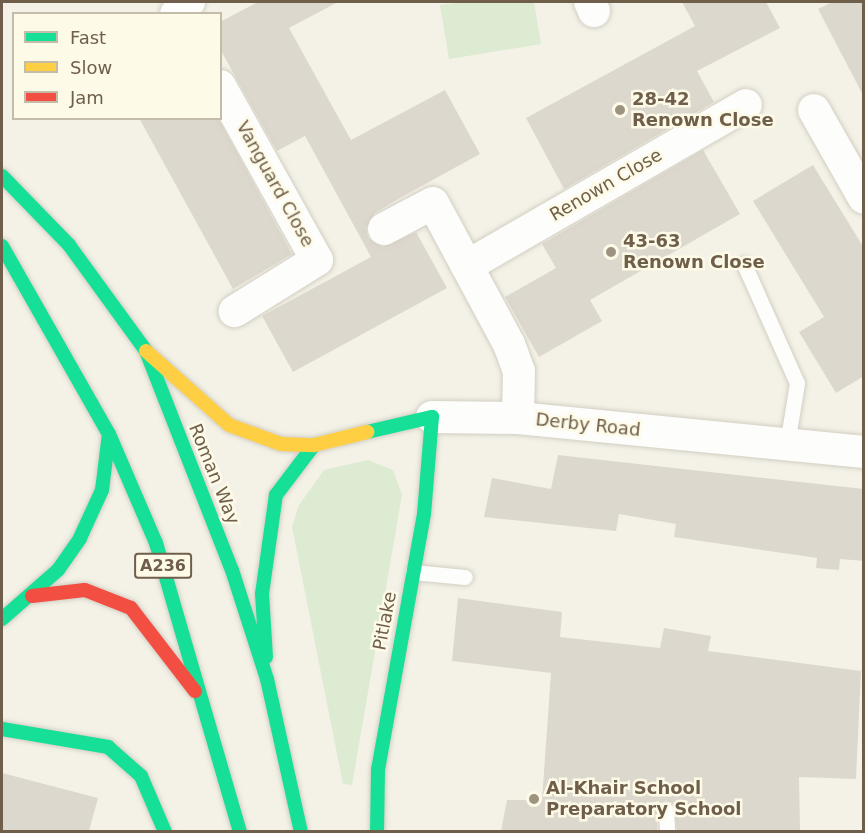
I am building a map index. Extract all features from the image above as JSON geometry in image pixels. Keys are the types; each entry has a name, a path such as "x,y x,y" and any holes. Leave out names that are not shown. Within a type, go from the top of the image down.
{"street":[{"name":"Vanguard Close","path":"222,90 317,261 235,311"},
{"name":"Renown Close","path":"467,266 746,105"},
{"path":"814,110 864,198"},
{"name":"Roman Way","path":"2,176 69,245 146,351 219,532 267,680 301,831"},
{"path":"384,229 432,203 467,266 519,371 518,418"},
{"name":"A236","path":"2,246 109,434 156,543 240,831"},
{"name":"Derby Road","path":"146,351 229,425 280,444 314,445 432,417 518,418 864,452"},
{"name":"Pitlake","path":"377,831 380,760 427,498 432,417"},
{"path":"2,619 32,596 58,570 94,514 109,434"},
{"path":"267,680 262,594 266,541 276,495 314,445"},
{"path":"32,596 85,590 131,608 153,630 202,703"},
{"path":"2,729 108,747 141,776 165,831"}],"lane":[{"path":"744,264 797,383 787,444"},
{"path":"413,572 465,577"},
{"path":"666,810 667,831"}],"green space":[{"path":"463,2 534,2 541,44 449,59 440,5"},
{"path":"368,460 393,470 402,495 352,785 343,784 292,527 299,505 324,470"}],"building":[{"path":"258,2 338,2 289,28 351,140 445,90 480,154 375,213 366,228 368,238 383,247 416,232 447,288 293,372 262,316 371,257 305,136 277,151 222,53 222,21"},
{"name":"28-42 Renown Close","path":"682,2 766,2 780,28 697,71 714,102 564,189 526,118 695,26"},
{"path":"832,2 864,2 864,97 818,9"},
{"path":"140,120 219,120 292,254 233,289"},
{"name":"43-63 Renown Close","path":"703,150 740,214 590,300 602,321 539,357 505,297 556,268 542,244"},
{"path":"813,165 864,248 864,376 836,393 799,332 824,317 753,201"},
{"path":"558,455 864,489 864,561 840,559 839,570 816,568 817,558 674,537 676,524 619,514 616,531 484,517 492,478 551,489"},
{"path":"458,598 562,612 560,637 660,648 664,628 711,636 708,651 861,671 856,779 799,777 800,831 677,831 674,805 666,800 657,806 657,831 501,831 507,800 542,800 551,673 452,661"},
{"path":"2,773 98,798 89,831 2,831"}],"traffic: fast":[{"path":"2,176 69,245 146,351 232,570 267,679 301,832"},
{"path":"2,246 109,434 156,543 240,832"},
{"path":"367,432 432,417 424,514 378,770 377,832"},
{"path":"2,619 58,570 80,538 102,490 109,434"},
{"path":"266,657 262,594 276,495 314,445"},
{"path":"2,729 108,747 141,776 165,832"}],"traffic: slow":[{"path":"146,351 229,425 281,444 314,445 367,432"}],"traffic: jam":[{"path":"32,596 85,590 131,608 195,691"}],"place":[{"name":"28-42 Renown Close","path":"620,110"},
{"name":"43-63 Renown Close","path":"611,252"},
{"name":"Al-Khair School Preparatory School","path":"534,799"}]}
